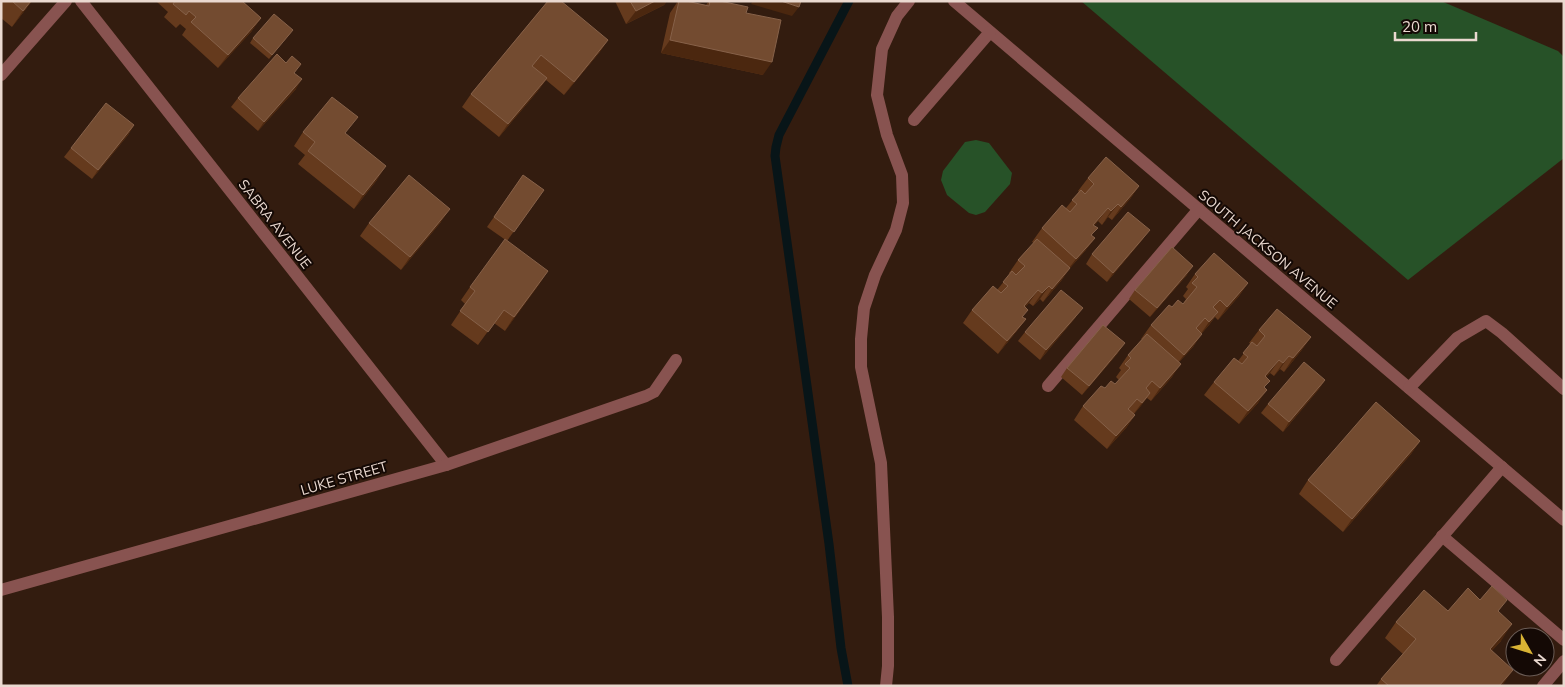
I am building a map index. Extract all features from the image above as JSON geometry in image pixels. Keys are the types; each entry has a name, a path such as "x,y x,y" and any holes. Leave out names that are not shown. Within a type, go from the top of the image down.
{"street":[{"path":"1,75 66,1"},
{"name":"SABRA AVENUE","path":"81,1 446,466"},
{"path":"886,686 888,617 881,463 861,367 861,339 864,308 875,275 896,230 904,203 902,175 887,134 877,95 882,49 897,16 909,1"},
{"name":"SOUTH JACKSON AVENUE","path":"954,1 1564,520"},
{"path":"914,120 990,32"},
{"path":"1048,386 1199,210"},
{"path":"1409,388 1457,338 1486,321 1564,389"},
{"name":"LUKE STREET","path":"1,590 446,466 646,396 654,392 676,360"},
{"path":"1336,660 1502,467"},
{"path":"1442,536 1564,640"},
{"path":"1543,686 1564,661"}],"green space":[{"path":"1081,1 1441,1 1558,51 1564,57 1564,158 1408,280"},
{"path":"976,140 989,143 1012,173 1010,184 985,212 976,215 969,213 947,195 941,180 943,171 965,142"}],"building":[{"path":"12,1 31,1 23,11"},
{"path":"175,1 242,1 261,18 228,55 191,22 196,17 189,11 186,15 173,4"},
{"path":"548,1 561,1 608,40 574,82 541,55 532,66 547,78 508,124 471,94"},
{"path":"630,1 655,1 636,11"},
{"path":"679,1 709,6 710,1 720,1 748,7 746,13 781,20 772,62 670,40"},
{"path":"781,1 801,1 799,7"},
{"path":"274,14 293,30 272,55 253,38"},
{"path":"277,54 286,63 292,56 301,64 294,73 302,79 264,122 238,98"},
{"path":"332,97 358,117 345,133 386,166 363,195 308,151 315,142 303,132"},
{"path":"106,103 134,125 98,170 71,148"},
{"path":"1106,157 1139,186 1121,207 1118,204 1111,211 1108,208 1093,225 1098,228 1091,235 1095,238 1076,259 1042,228 1062,205 1070,212 1077,204 1072,200 1081,190 1085,194 1094,184 1088,178"},
{"path":"409,175 450,209 410,257 369,223"},
{"path":"523,175 544,190 514,232 494,217"},
{"path":"1128,212 1150,230 1113,273 1092,254"},
{"path":"505,239 548,271 514,317 504,310 488,332 460,311 475,291 470,287"},
{"path":"1037,239 1070,268 1052,289 1049,286 1042,293 1038,290 1024,306 1028,310 1022,317 1026,319 1007,341 972,310 993,286 1001,293 1008,286 1003,282 1012,271 1016,275 1025,266 1018,260"},
{"path":"1172,247 1193,266 1157,308 1135,290"},
{"path":"1214,253 1248,283 1227,307 1220,300 1213,307 1218,312 1209,322 1205,318 1196,328 1202,334 1184,355 1151,325 1169,305 1172,307 1178,300 1183,304 1197,287 1192,283 1198,277 1195,274"},
{"path":"1061,290 1083,308 1046,350 1025,332"},
{"path":"1277,309 1311,337 1293,358 1289,356 1283,363 1279,360 1265,376 1270,381 1264,387 1267,390 1248,411 1214,382 1234,358 1242,364 1248,357 1243,353 1252,342 1257,346 1265,336 1259,330"},
{"path":"1103,325 1125,343 1089,386 1067,368"},
{"path":"1147,334 1181,364 1160,388 1152,381 1146,388 1150,393 1142,403 1137,399 1128,409 1135,415 1116,436 1083,406 1101,386 1105,388 1111,381 1115,384 1130,368 1125,364 1131,358 1128,355"},
{"path":"1304,362 1325,380 1289,422 1268,404"},
{"path":"1376,402 1420,441 1352,519 1308,480"},
{"path":"1492,586 1507,600 1498,611 1512,624 1509,627 1505,627 1505,632 1490,649 1505,663 1505,677 1507,677 1499,686 1389,686 1381,679 1416,639 1396,622 1424,590 1448,611 1468,588 1480,600"}],"waterway":[{"path":"848,686 841,648 829,544 775,156 779,135 849,1"}]}
